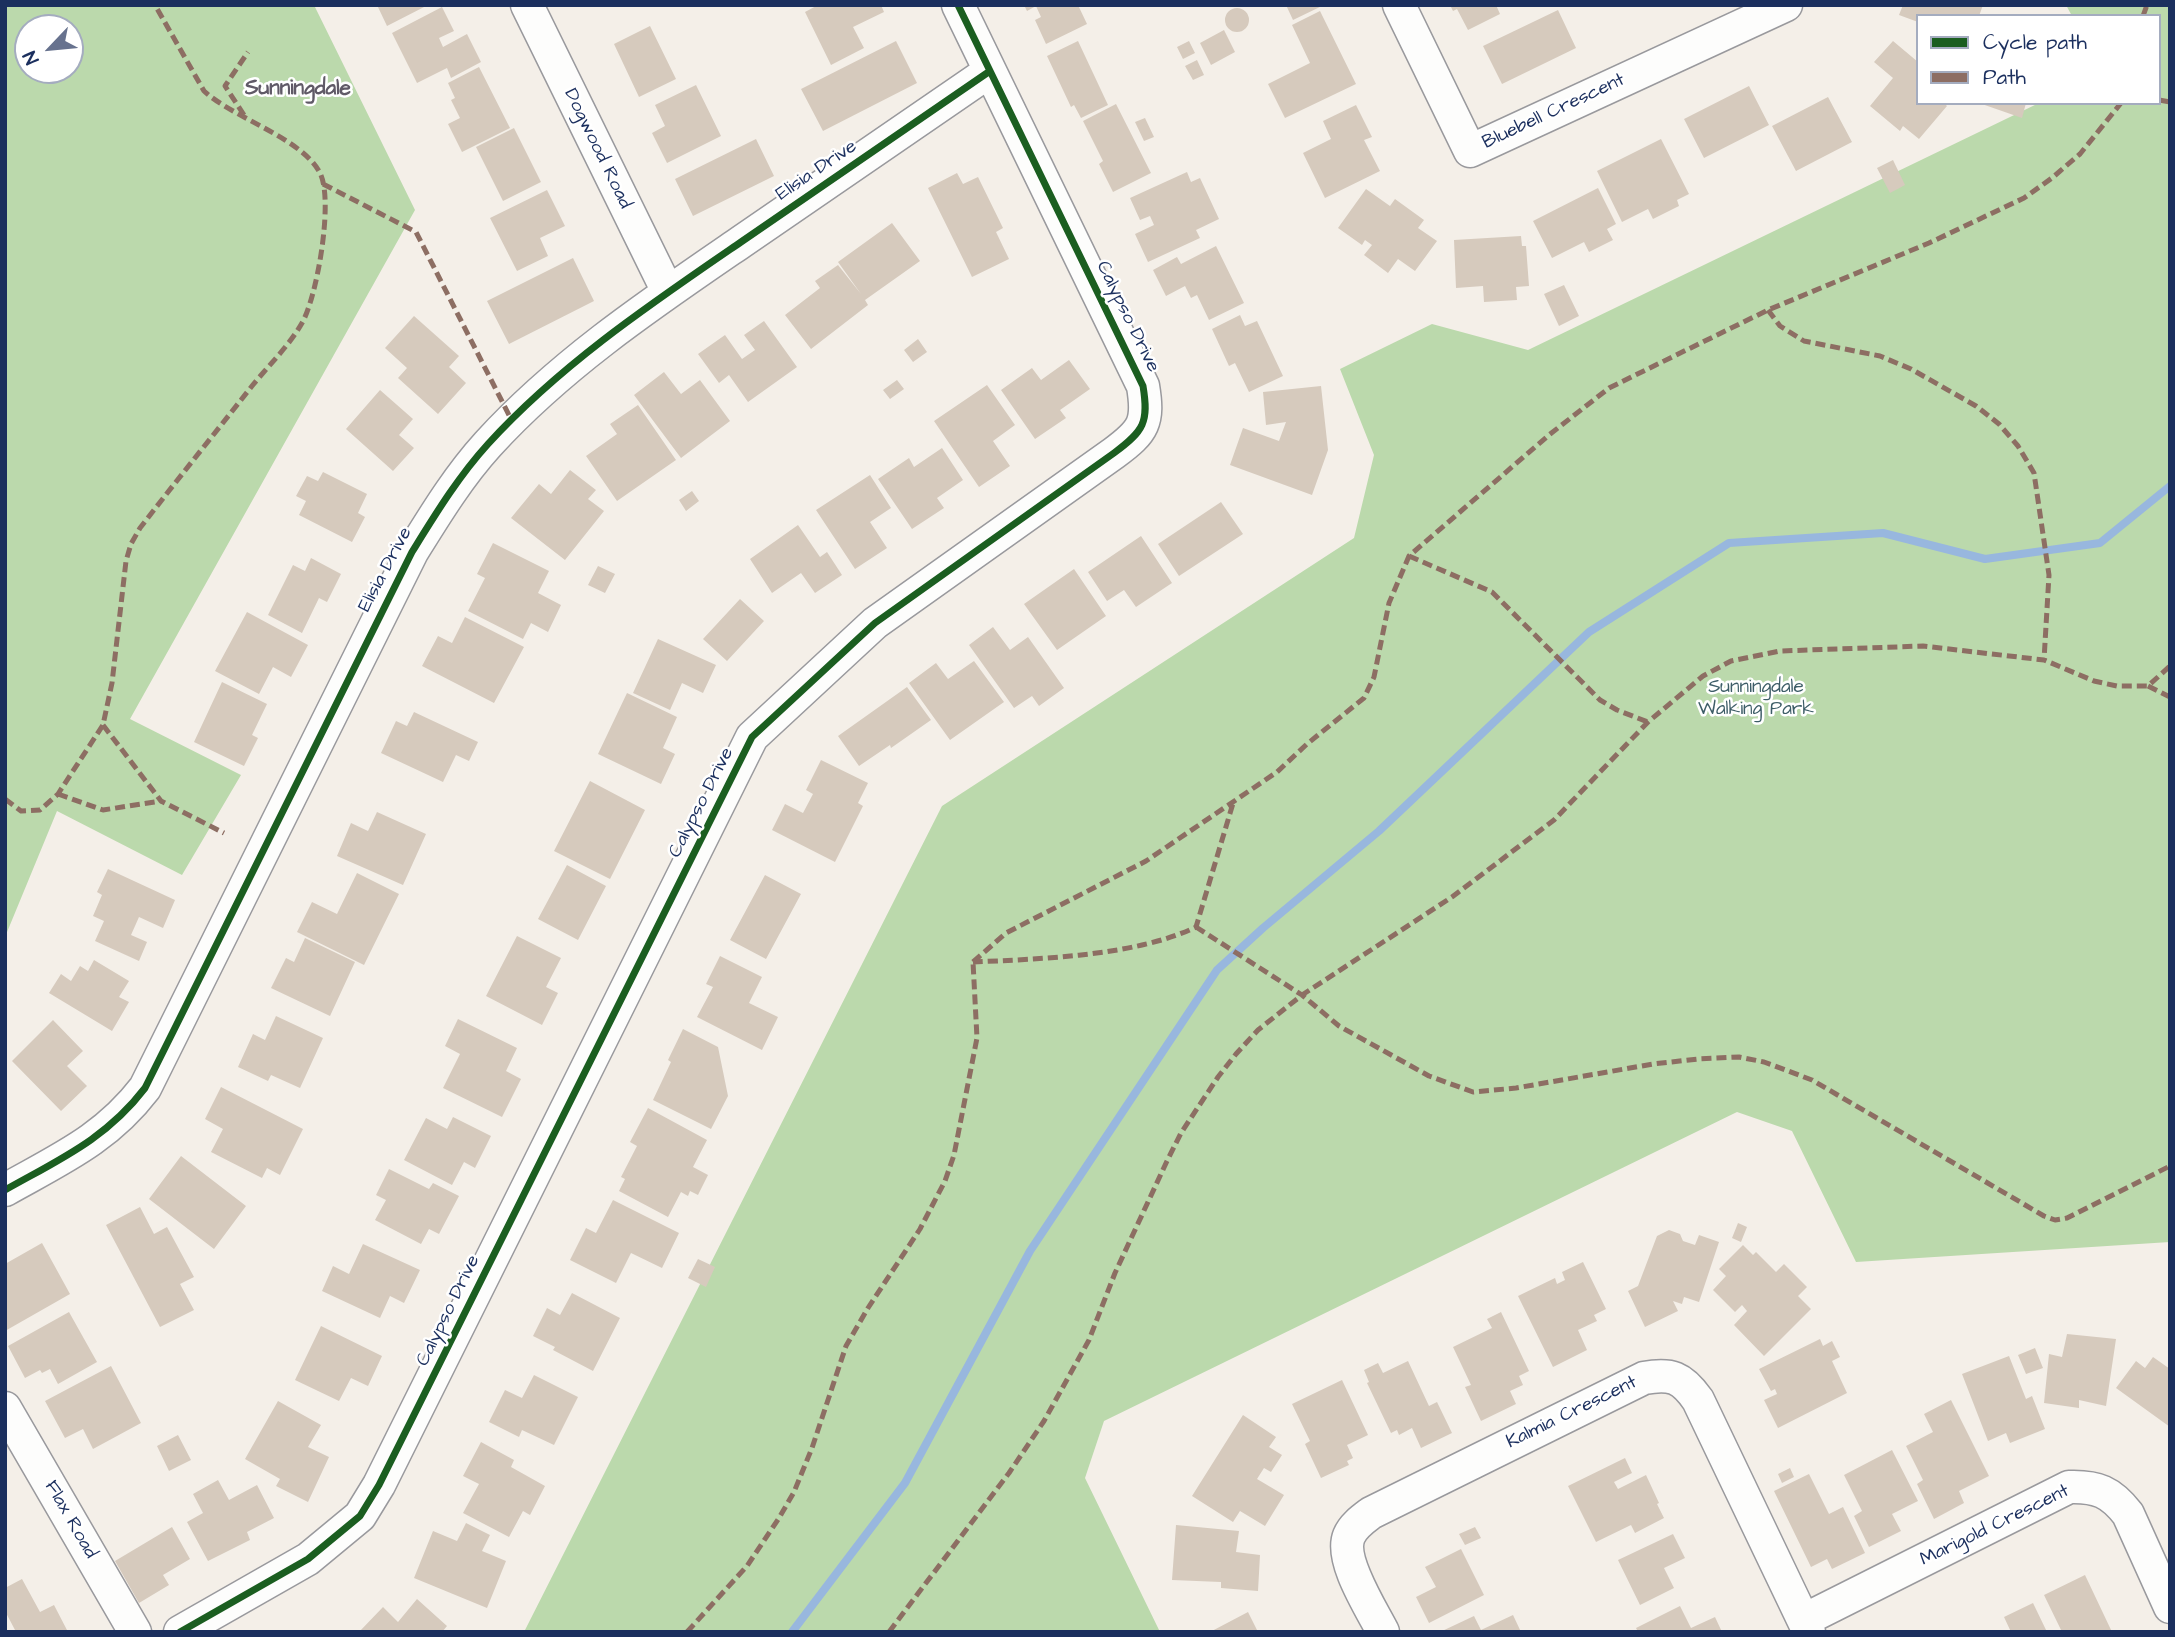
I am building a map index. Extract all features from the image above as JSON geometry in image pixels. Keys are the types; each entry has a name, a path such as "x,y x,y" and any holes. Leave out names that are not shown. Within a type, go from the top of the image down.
{"street":[{"name":"Dogwood Road","path":"527,5 668,292"},
{"name":"Calypso Drive","path":"180,1632 308,1559 360,1516 379,1485 752,737 875,623 1122,447 1142,428 1147,409 1143,386 958,5"},
{"name":"Bluebell Crescent","path":"1399,5 1470,151 1786,5"},
{"name":"Elisia Drive","path":"5,1190 81,1147 112,1125 145,1088 412,552 459,479 486,446 586,352 668,292 990,71"},
{"name":"Kalmia Crescent","path":"1383,1632 1352,1569 1347,1552 1349,1537 1358,1524 1371,1513 1486,1455 1644,1378 1660,1375 1675,1377 1689,1386 1698,1400 1807,1626"},
{"name":"Flax Road","path":"5,1408 135,1632"},
{"name":"Marigold Crescent","path":"1807,1626 2070,1487 2089,1486 2105,1491 2118,1501 2128,1514 2170,1607"}],"green space":[{"path":"5,5 314,5 415,210 130,719 241,775 182,875 57,811 5,937"},
{"name":"Sunningdale Walking Park","path":"2066,5 2170,5 2170,1242 1856,1262 1792,1131 1737,1112 1104,1421 1085,1478 1160,1632 524,1632 942,806 1354,538 1374,455 1340,369 1432,324 1528,350 2035,105 2161,105 2161,14 2071,14"}],"building":[{"path":"377,5 428,5 387,26"},
{"path":"818,5 881,5 884,12 853,27 864,48 831,65 805,12"},
{"path":"1024,5 1078,5 1087,24 1046,44 1035,20 1041,17 1036,6 1027,11"},
{"path":"1286,5 1324,5 1293,20"},
{"path":"1450,5 1496,5 1500,14 1468,30 1457,9 1453,11"},
{"path":"1903,5 1983,5 1980,14 1916,14 1916,21 1899,15"},
{"path":"442,7 454,31 439,38 443,47 467,34 481,62 451,78 447,68 417,83 392,33"},
{"path":"1237,8 1246,11 1249,20 1246,29 1237,32 1228,29 1225,20 1228,11"},
{"path":"1558,10 1576,48 1502,84 1483,46"},
{"path":"1320,11 1356,84 1285,118 1268,84 1310,63 1292,25"},
{"path":"650,26 676,79 639,97 614,44"},
{"path":"1224,30 1235,52 1211,65 1200,43"},
{"path":"896,41 917,83 823,131 801,89"},
{"path":"1078,41 1108,105 1081,118 1074,105 1071,107 1047,56"},
{"path":"1189,41 1195,53 1183,59 1177,47"},
{"path":"1893,41 1916,60 1916,105 1947,106 1919,139 1903,126 1900,131 1870,106 1893,78 1874,62"},
{"path":"1197,60 1204,75 1193,80 1185,66"},
{"path":"479,67 510,128 462,152 448,124 460,118 451,100 455,98 448,83"},
{"path":"696,85 721,136 667,163 652,133 665,126 655,105"},
{"path":"1749,86 1769,125 1704,158 1684,119"},
{"path":"1828,97 1852,142 1796,171 1772,126"},
{"path":"1116,104 1151,173 1113,192 1099,164 1103,161 1083,121"},
{"path":"1356,105 1372,137 1364,140 1380,171 1325,198 1303,153 1331,139 1323,121"},
{"path":"1985,105 2025,105 2022,118"},
{"path":"1145,118 1154,137 1144,141 1135,122"},
{"path":"514,128 541,182 503,201 476,147"},
{"path":"756,139 774,176 693,216 675,179"},
{"path":"1661,139 1689,194 1677,200 1679,206 1653,219 1648,209 1622,222 1597,171"},
{"path":"1893,160 1905,185 1890,193 1877,168"},
{"path":"1187,172 1191,182 1200,178 1219,219 1196,230 1200,238 1148,262 1135,234 1154,225 1150,216 1140,220 1130,198"},
{"path":"957,173 963,184 978,177 1003,228 996,232 1009,259 972,277 928,188"},
{"path":"1598,188 1616,224 1607,229 1613,240 1589,252 1584,242 1552,258 1533,221"},
{"path":"1366,189 1390,206 1395,199 1424,220 1418,228 1437,241 1415,271 1398,259 1388,273 1364,255 1372,245 1365,240 1362,245 1338,228"},
{"path":"547,190 565,226 540,238 548,256 517,271 490,218"},
{"path":"892,223 920,261 865,300 868,305 811,349 785,315 820,288 815,281 838,265 861,294 838,262"},
{"path":"1521,236 1522,246 1526,246 1529,286 1516,287 1517,300 1484,302 1483,286 1456,288 1454,240"},
{"path":"1216,246 1244,303 1209,320 1197,295 1191,298 1185,286 1166,296 1153,270 1177,257 1181,264"},
{"path":"573,258 594,301 509,344 487,301"},
{"path":"1564,285 1579,316 1559,326 1544,294"},
{"path":"1240,315 1245,326 1257,321 1283,376 1249,392 1235,363 1229,366 1212,329"},
{"path":"414,316 459,356 449,367 466,383 438,414 398,378 407,368 385,348"},
{"path":"764,321 797,367 748,402 729,375 719,383 698,354 725,335 742,359 755,350 744,335"},
{"path":"918,339 927,352 913,362 904,350"},
{"path":"1069,360 1090,389 1060,410 1066,418 1035,439 1001,390 1032,368 1041,380"},
{"path":"664,372 681,394 700,380 730,421 681,458 634,395"},
{"path":"897,380 904,389 890,399 883,390"},
{"path":"987,385 1015,425 993,441 1010,466 979,487 934,421"},
{"path":"1321,386 1328,450 1312,495 1230,465 1243,428 1279,441 1286,422 1266,425 1263,392"},
{"path":"380,390 413,419 399,435 414,448 393,471 346,429"},
{"path":"638,405 676,460 617,501 586,456 617,434 610,424"},
{"path":"942,448 963,480 937,498 944,508 912,529 878,479 909,458 914,467"},
{"path":"570,470 596,490 588,499 604,511 565,560 511,518 539,484 551,494"},
{"path":"323,472 367,494 358,513 365,517 352,542 299,515 306,501 296,496 307,476 318,481"},
{"path":"870,475 891,508 870,522 887,548 855,569 816,510"},
{"path":"692,491 699,501 686,511 679,500"},
{"path":"1221,502 1243,534 1179,576 1158,544"},
{"path":"798,525 820,557 827,552 842,575 815,593 801,573 772,593 750,559"},
{"path":"1141,536 1172,583 1136,607 1124,590 1107,601 1088,572"},
{"path":"493,543 549,571 538,593 561,605 548,632 531,623 523,639 468,611 485,578 477,574"},
{"path":"311,558 341,574 327,602 319,598 302,633 268,615 293,565 305,571"},
{"path":"598,566 615,574 605,593 588,585"},
{"path":"1074,569 1106,616 1057,650 1024,604"},
{"path":"740,599 764,621 727,661 703,639"},
{"path":"247,612 308,645 291,677 273,667 259,694 215,671"},
{"path":"465,617 524,647 494,703 422,666 438,636 452,643"},
{"path":"993,627 1010,650 1028,637 1064,688 1039,706 1032,696 1014,708 969,645"},
{"path":"658,639 716,665 703,693 682,683 670,710 633,693"},
{"path":"974,661 1004,702 950,740 909,683 936,663 948,679"},
{"path":"222,682 267,704 252,735 258,738 244,766 194,742"},
{"path":"907,687 931,720 859,766 838,736"},
{"path":"627,693 677,717 663,748 675,754 661,784 598,754"},
{"path":"414,712 478,742 469,761 456,755 443,782 381,753 396,721 407,726"},
{"path":"821,760 868,783 858,803 863,806 835,862 772,830 785,804 803,813 813,794 806,790"},
{"path":"590,781 645,810 610,879 554,851"},
{"path":"377,812 426,834 403,885 337,856 351,823 368,831"},
{"path":"567,865 606,886 578,940 538,919"},
{"path":"108,869 175,900 163,928 139,917 131,935 147,942 139,961 95,941 104,921 93,916 102,895 97,892"},
{"path":"357,873 399,894 364,965 297,932 312,902 337,914"},
{"path":"765,875 801,894 766,959 730,940"},
{"path":"517,936 561,958 546,987 558,993 542,1025 486,996"},
{"path":"305,938 355,962 330,1016 271,988 286,958 294,962"},
{"path":"720,956 762,977 749,1003 778,1017 762,1050 697,1017 713,987 706,984"},
{"path":"94,960 129,981 119,997 129,1002 112,1031 49,993 61,974 71,981 80,966 88,971"},
{"path":"276,1016 323,1038 300,1088 271,1075 268,1081 238,1067 253,1034 265,1040"},
{"path":"458,1019 517,1048 506,1071 521,1079 502,1117 443,1088 460,1054 445,1046"},
{"path":"53,1020 83,1051 67,1066 87,1086 61,1111 12,1061"},
{"path":"683,1029 718,1047 728,1096 711,1129 653,1100"},
{"path":"221,1087 303,1129 280,1175 267,1168 262,1178 211,1152 223,1129 205,1119"},
{"path":"648,1108 707,1140 693,1167 708,1175 698,1195 690,1191 688,1196 681,1192 668,1217 619,1191 625,1179 621,1177 637,1146 630,1142"},
{"path":"453,1117 491,1136 475,1168 464,1162 452,1185 404,1160 426,1118 447,1129"},
{"path":"181,1156 246,1206 214,1249 149,1199"},
{"path":"389,1169 429,1189 433,1183 459,1196 439,1234 429,1229 421,1244 375,1220 386,1200 376,1195"},
{"path":"613,1200 679,1233 662,1268 631,1253 616,1283 570,1260 586,1228 596,1233"},
{"path":"140,1207 154,1234 167,1227 194,1277 180,1284 194,1310 160,1327 106,1225"},
{"path":"1738,1223 1747,1227 1741,1242 1732,1238"},
{"path":"1669,1230 1680,1234 1683,1241 1695,1245 1699,1235 1719,1242 1699,1302 1684,1297 1682,1304 1673,1301 1678,1311 1645,1327 1628,1291 1638,1286 1657,1236"},
{"path":"42,1243 70,1294 5,1331 5,1264"},
{"path":"363,1244 420,1270 404,1303 390,1296 380,1318 322,1291 333,1266 349,1274"},
{"path":"1743,1245 1753,1255 1756,1252 1776,1272 1784,1264 1807,1287 1798,1296 1811,1309 1764,1356 1734,1325 1747,1311 1742,1305 1735,1312 1713,1290 1726,1276 1719,1269"},
{"path":"698,1259 715,1267 706,1287 688,1278"},
{"path":"1583,1262 1606,1309 1594,1315 1597,1321 1578,1330 1587,1350 1553,1367 1518,1296 1555,1278 1557,1284 1565,1280 1562,1272"},
{"path":"572,1293 620,1318 593,1371 533,1336 547,1308 560,1315"},
{"path":"69,1312 97,1362 58,1384 50,1369 42,1373 40,1370 25,1378 8,1346"},
{"path":"1501,1312 1529,1371 1519,1376 1523,1385 1510,1391 1516,1404 1481,1421 1465,1387 1471,1385 1453,1347 1492,1328 1487,1319"},
{"path":"321,1326 382,1356 368,1386 351,1378 339,1401 295,1380"},
{"path":"2067,1334 2116,1339 2106,1406 2079,1400 2079,1408 2044,1403 2049,1354 2062,1357"},
{"path":"1820,1339 1823,1346 1832,1341 1840,1357 1832,1361 1847,1393 1778,1428 1764,1400 1777,1394 1775,1389 1771,1391 1759,1369"},
{"path":"2035,1348 2043,1368 2026,1374 2018,1355"},
{"path":"2009,1356 2026,1399 2032,1396 2045,1429 2010,1443 2006,1433 1988,1441 1962,1374"},
{"path":"2153,1357 2170,1369 2170,1427 2116,1388 2136,1361 2145,1368"},
{"path":"1408,1361 1429,1406 1437,1402 1452,1433 1421,1448 1412,1428 1399,1435 1397,1430 1391,1433 1367,1383 1369,1382 1364,1370 1378,1363 1383,1373"},
{"path":"111,1366 141,1423 93,1449 83,1429 65,1438 45,1401"},
{"path":"534,1375 578,1397 554,1445 522,1430 519,1437 489,1422 505,1390 522,1398"},
{"path":"1342,1380 1368,1435 1347,1445 1353,1458 1347,1461 1349,1465 1321,1478 1305,1444 1310,1441 1292,1404"},
{"path":"1951,1400 1989,1476 1959,1491 1964,1503 1934,1519 1917,1484 1923,1480 1906,1446 1933,1432 1924,1414"},
{"path":"278,1401 321,1425 308,1447 329,1457 308,1502 276,1486 280,1479 245,1459"},
{"path":"1243,1415 1276,1437 1269,1447 1282,1455 1271,1472 1264,1468 1257,1479 1284,1495 1265,1526 1240,1511 1233,1522 1192,1496"},
{"path":"178,1435 191,1460 169,1471 157,1446"},
{"path":"481,1442 514,1460 511,1467 545,1486 530,1515 523,1511 509,1537 463,1513 479,1484 463,1476"},
{"path":"1892,1450 1918,1501 1892,1514 1901,1531 1869,1547 1854,1516 1862,1511 1844,1475"},
{"path":"1625,1458 1632,1473 1614,1482 1618,1489 1646,1475 1664,1518 1635,1533 1631,1525 1596,1542 1568,1486"},
{"path":"1790,1468 1794,1477 1782,1483 1778,1474"},
{"path":"1809,1474 1829,1514 1843,1507 1865,1553 1832,1569 1827,1559 1811,1567 1774,1491"},
{"path":"218,1480 229,1500 257,1485 274,1518 247,1532 250,1540 208,1561 187,1522 203,1513 193,1494"},
{"path":"466,1523 490,1535 482,1551 506,1561 487,1608 414,1578 433,1531 457,1541"},
{"path":"1176,1525 1239,1531 1236,1552 1260,1555 1258,1591 1221,1588 1221,1582 1172,1580"},
{"path":"172,1527 190,1559 163,1575 169,1585 139,1603 115,1561"},
{"path":"1475,1527 1481,1538 1465,1545 1459,1534"},
{"path":"1673,1534 1685,1558 1664,1568 1674,1588 1640,1605 1618,1560"},
{"path":"1461,1549 1484,1595 1429,1623 1416,1597 1436,1587 1425,1567"},
{"path":"2085,1575 2112,1632 2062,1632 2044,1595"},
{"path":"22,1579 40,1612 54,1605 68,1632 12,1632 15,1630 5,1611 5,1588"},
{"path":"417,1599 447,1626 442,1632 359,1632 383,1607 398,1622"},
{"path":"2033,1603 2047,1632 2011,1632 2004,1617"},
{"path":"1680,1606 1691,1628 1715,1617 1722,1632 1638,1632 1636,1628"},
{"path":"1248,1612 1258,1632 1210,1632"},
{"path":"1513,1615 1521,1632 1440,1632 1474,1616 1481,1630"}],"waterway":[{"path":"792,1632 905,1483 1030,1251 1217,970 1379,831 1589,632 1729,543 1883,533 1985,559 2100,543 2170,486"}],"marked path":[{"path":"5,799 21,811 40,810 58,794 103,725 112,683 126,561 131,544 154,510 297,331 308,310 318,271 325,204 320,173 298,149 204,91 155,5"},
{"path":"2144,14 2147,5"},
{"path":"244,115 225,86 248,52"},
{"path":"2161,100 2170,102"},
{"path":"973,962 1006,933 1146,861 1277,772 1364,698 1374,677 1389,603 1409,556 1549,435 1609,388 1768,310 1929,243 2024,198 2080,154 2119,105"},
{"path":"323,184 416,232 511,419"},
{"path":"1768,310 1780,326 1804,341 1880,356 1911,369 1976,406 1999,424 2018,446 2034,473 2049,575 2044,660"},
{"path":"1409,556 1492,592 1600,700 1648,722"},
{"path":"889,1632 1009,1473 1044,1421 1089,1340 1115,1273 1181,1133 1236,1054 1258,1030 1302,995 1452,897 1554,820 1648,722 1703,676 1731,661 1780,651 1923,646 2044,660 2094,681 2117,686 2148,686 2170,666"},
{"path":"2148,686 2170,697"},
{"path":"103,725 161,801 224,833"},
{"path":"58,794 103,810 161,801"},
{"path":"973,962 1117,950 1172,937 1196,927 1234,800"},
{"path":"1196,927 1302,995 1339,1026 1429,1076 1473,1092 1516,1088 1653,1064 1698,1059 1739,1057 1764,1062 1812,1080 2055,1220 2067,1218 2170,1166"},
{"path":"687,1632 747,1566 794,1492 812,1448 846,1346 920,1229 945,1181 954,1155 977,1038 973,962"}],"cycle path":[{"path":"180,1632 308,1559 360,1516 379,1485 752,737 875,623 1114,453 1132,438 1142,425 1145,409 1143,386 958,5"},
{"path":"5,1190 98,1135 130,1106 145,1088 412,552 438,510 488,444 546,387 608,336 990,71"}],"district":[{"name":"Sunningdale","path":"298,90"}]}
